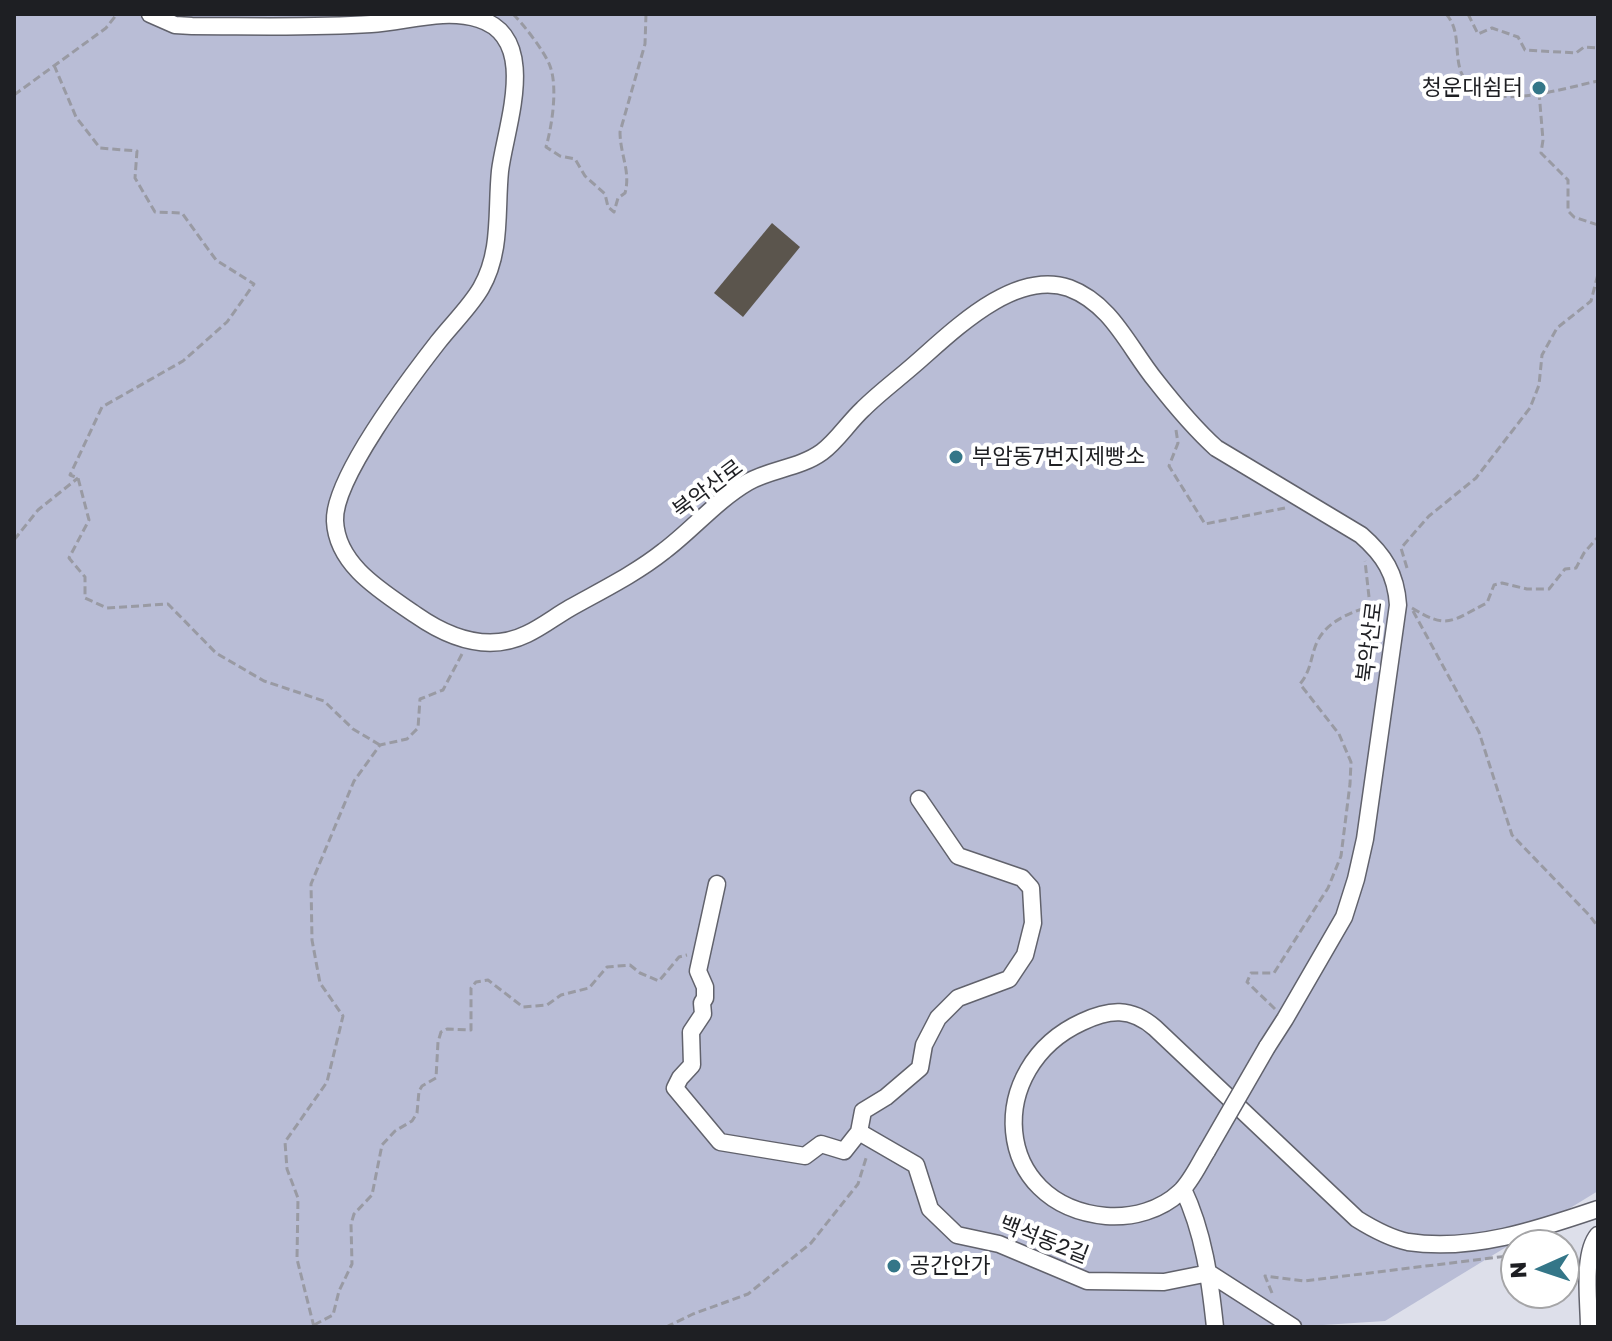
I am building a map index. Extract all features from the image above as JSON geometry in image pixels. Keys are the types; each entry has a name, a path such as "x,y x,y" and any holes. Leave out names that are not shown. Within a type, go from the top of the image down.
{"street":[{"name":"북악산로","path":"150,14 175,25 192,26 370,24 461,15 492,24 511,51 515,101 501,166 492,265 479,291 435,346 353,464 335,509 336,537 341,549 362,575 431,625 452,636 493,643 511,640 529,633 622,579 662,553 745,483 809,460 825,450 860,411 990,304 1029,287 1065,287 1086,296 1117,324 1154,379 1216,448 1361,535 1374,547 1392,570 1398,605 1365,839 1344,917 1267,1047 1207,1151 1183,1189 1169,1201 1129,1216 1080,1212 1039,1188 1022,1164 1012,1122 1014,1099 1036,1056 1051,1040 1070,1027 1104,1012 1125,1012 1145,1020 1357,1219 1393,1238 1409,1242 1466,1243 1503,1237 1598,1209"},
{"path":"717,884 698,971 705,987 703,1014 691,1032 692,1065 675,1088 720,1142 805,1156 821,1144 844,1151 866,1136 863,1111 886,1097 920,1068 924,1045 938,1018 958,998 1009,979 1025,955 1033,923 1031,888 1022,878 958,856 919,799"},
{"name":"백석동2길","path":"866,1136 916,1165 930,1209 957,1235 999,1244 1087,1281 1164,1282 1209,1273"},
{"path":"1183,1189 1193,1210 1209,1273 1215,1327"},
{"path":"1589,1327 1588,1262 1598,1235"},
{"path":"1209,1273 1293,1327"}],"path":[{"path":"14,95 106,28 117,14"},
{"path":"513,14 527,29 550,66 554,119 546,147 560,156 575,159 585,176 605,194 608,207 614,212 629,179 620,147 620,132 645,44 646,14"},
{"path":"1446,14 1453,21 1461,72 1472,89 1512,98 1598,81"},
{"path":"1468,14 1478,34 1492,28 1518,37 1525,50 1576,53 1584,47 1598,48"},
{"path":"54,65 76,117 100,148 137,151 135,178 155,212 182,213 216,260 254,284 227,322 183,361 102,407 70,475 78,478"},
{"path":"1539,92 1543,140 1541,153 1568,180 1568,211 1574,217 1598,225"},
{"path":"1408,577 1401,548 1429,516 1476,478 1530,408 1539,385 1542,355 1557,328 1591,301 1598,274"},
{"path":"1176,428 1178,443 1169,466 1205,524 1309,504"},
{"path":"14,540 38,510 78,478"},
{"path":"78,478 89,520 69,558 85,577 85,598 107,608 168,604 216,653 264,681 324,701 353,729 380,745"},
{"path":"1412,608 1434,621 1446,622 1487,603 1494,585 1502,583 1527,589 1549,589 1565,569 1576,568 1598,537"},
{"path":"1259,994 1247,982 1251,973 1274,973 1328,888 1341,856 1351,762 1339,734 1300,684 1310,672 1318,641 1340,617 1370,606 1365,561"},
{"path":"1409,599 1479,732 1512,835 1598,927"},
{"path":"472,641 455,665 443,690 420,699 418,728 407,739 380,745 354,781 311,884 312,940 320,983 343,1016 327,1082 285,1142 287,1169 298,1198 297,1259 314,1326 333,1315 339,1291 352,1264 351,1224 354,1214 372,1195 382,1145 395,1131 412,1121 417,1113 419,1091 436,1078 441,1032 447,1029 471,1030 471,988 476,982 488,980 523,1007 547,1005 561,995 589,988 607,967 630,965 659,981 679,957 702,953"},
{"path":"666,1327 748,1294 811,1243 858,1184 866,1136"},
{"path":"1259,1288 1272,1293 1265,1276 1304,1281 1500,1257"}],"shaded area":[{"path":"14,14 1598,14 1598,1191 1536,1229 1500,1229 1500,1251 1385,1321 1292,1327 14,1327"}],"building":[{"path":"772,223 800,247 743,317 714,293"}],"place":[{"name":"청운대쉼터","path":"1539,88"},
{"name":"부암동7번지제빵소","path":"956,457"},
{"name":"공간안가","path":"894,1266"}]}
